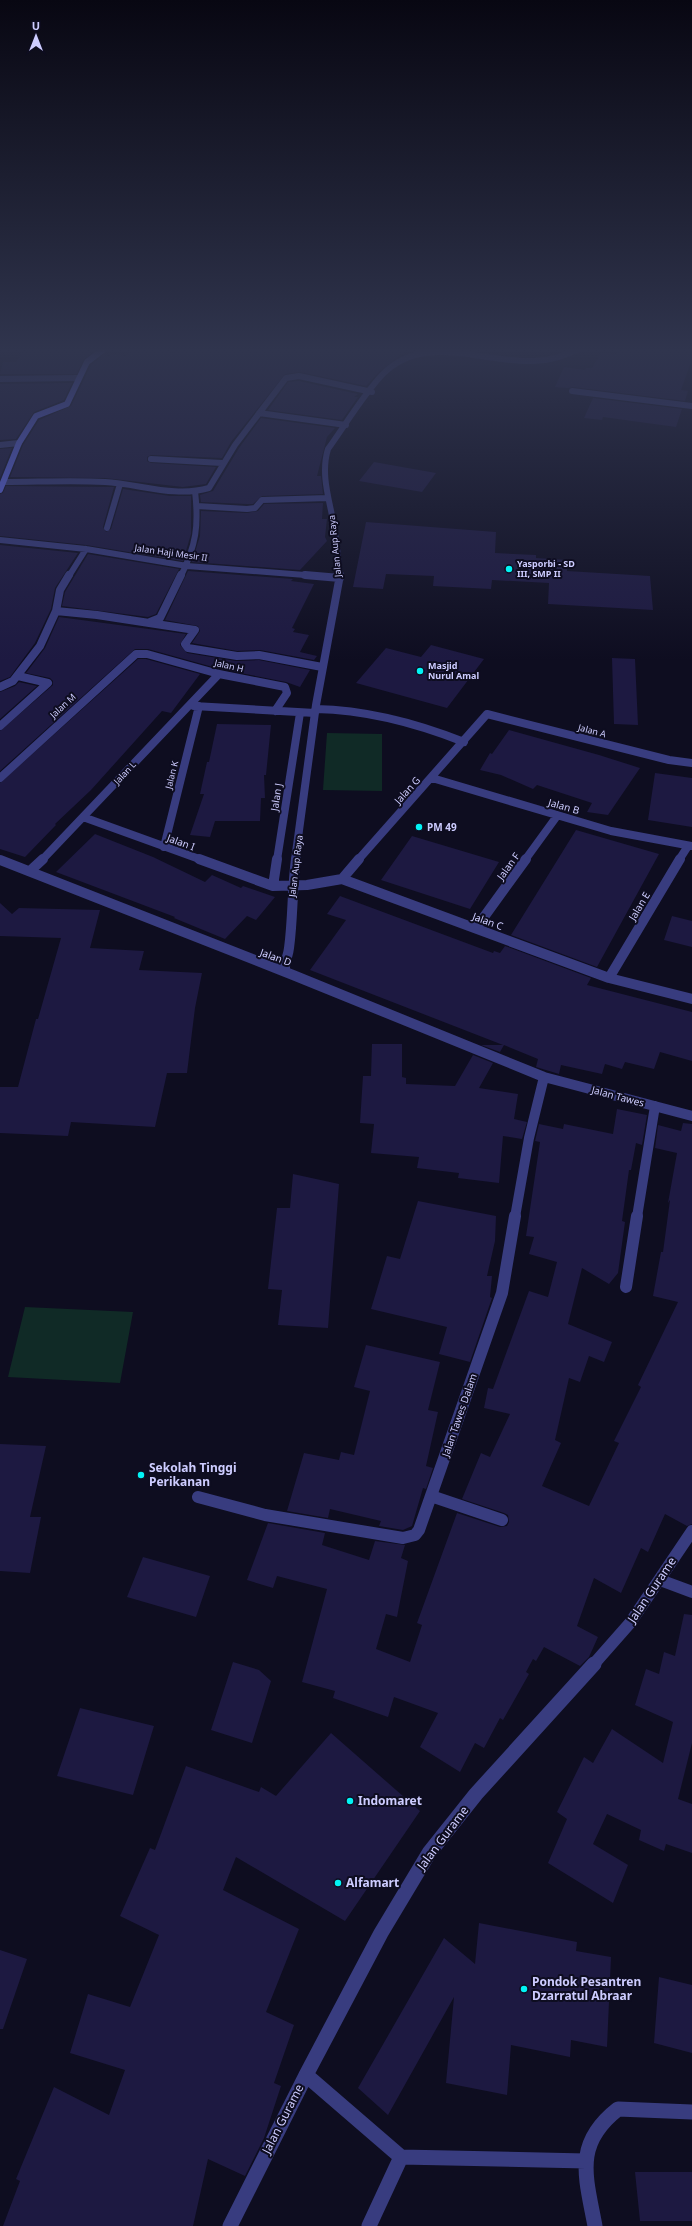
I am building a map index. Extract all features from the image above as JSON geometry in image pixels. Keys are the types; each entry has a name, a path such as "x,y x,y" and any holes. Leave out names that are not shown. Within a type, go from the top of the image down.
{"street":[{"path":"0,490 15,453"},
{"path":"4,482 120,484 195,491 209,488 222,463 229,453"},
{"name":"Jalan Aup Raya","path":"285,972 284,961 289,950 292,886 315,711 322,667 340,578 334,528 324,472 327,453"},
{"path":"152,459 222,463"},
{"path":"106,528 120,484"},
{"path":"150,622 160,618 187,566 195,544 197,506 195,491"},
{"path":"197,506 247,509 255,508 262,500 328,498"},
{"name":"Jalan Haji Mesir II","path":"0,540 86,549 187,566 340,578"},
{"path":"0,687 13,681 18,676 40,646 56,611 60,590 86,549"},
{"path":"56,611 150,622 195,630 185,644 188,648 238,656 260,655 322,667"},
{"name":"Jalan H","path":"142,653 219,674 285,687 287,693 275,711"},
{"name":"Jalan M","path":"0,778 134,655 142,653"},
{"name":"Jalan L","path":"30,871 46,857 219,674"},
{"path":"0,726 48,683 18,676"},
{"path":"188,706 300,713 315,711 363,713 404,721 431,729 464,742"},
{"name":"Jalan K","path":"164,848 199,706"},
{"name":"Jalan J","path":"274,886 300,713"},
{"name":"Jalan G","path":"342,879 464,742 487,714"},
{"name":"Jalan A","path":"487,714 624,749 692,763"},
{"name":"Jalan B","path":"432,778 557,816 628,835 690,846"},
{"name":"Jalan F","path":"476,928 557,816"},
{"name":"Jalan I","path":"83,817 164,848 274,886"},
{"name":"Jalan E","path":"609,978 690,846"},
{"name":"Jalan D","path":"0,860 285,972 544,1077"},
{"name":"Jalan C","path":"274,886 292,886 342,879 609,978 692,999"},
{"path":"274,968 284,961"},
{"name":"Jalan Tawes","path":"544,1077 692,1116"},
{"name":"Jalan Tawes Dalam","path":"198,1497 265,1515 403,1538 415,1535 419,1530 502,1294 529,1138 544,1077"},
{"path":"626,1287 655,1106"},
{"path":"431,1496 502,1520"},
{"name":"Jalan Gurame","path":"230,2226 306,2075 381,1933 429,1853 476,1794 665,1582 692,1531"},
{"path":"665,1582 692,1592"},
{"path":"306,2075 377,2138 401,2157 586,2160"},
{"path":"594,2226 586,2160 588,2145 600,2126 618,2110 692,2112"},
{"path":"369,2226 401,2157"}],"green space":[{"path":"327,733 382,734 382,791 323,790"},
{"path":"25,1307 133,1312 120,1383 8,1377"}],"building":[{"path":"0,453 10,453 0,478"},
{"path":"20,453 225,453 222,458 151,455 147,457 147,461 151,463 216,467 206,484 183,487 105,478 10,477"},
{"path":"236,453 323,453 317,476 321,476 323,494 262,496 253,504 201,502 200,495 213,491"},
{"path":"374,462 436,473 422,492 359,481"},
{"path":"6,486 114,487 103,527 106,532 111,529 123,489 170,496 191,496 191,534 183,561 86,545 0,536 0,494 3,493"},
{"path":"323,503 322,519 327,519 325,537 327,541 300,570 192,562 200,536 201,511 247,513 258,511 264,504"},
{"path":"366,522 496,532 495,553 536,555 536,558 567,560 567,571 650,576 653,610 548,604 549,583 492,580 491,589 433,586 434,576 386,574 383,589 353,587"},
{"path":"0,545 78,553 55,588 51,609 35,643 10,677 0,681"},
{"path":"88,554 179,569 156,614 148,617 62,606 65,592"},
{"path":"188,571 293,579 291,581 314,584 292,628 295,629 293,632 309,635 300,652 317,656 314,660 260,650 237,651 192,643 200,631 198,626 165,620"},
{"path":"59,617 186,634 180,645 187,653 236,661 259,660 310,670 300,687 286,682 220,669 148,649 135,649 0,771 0,731 53,685 53,681 50,678 26,673 45,648"},
{"name":"Masjid Nurul Amal","path":"431,645 484,659 447,708 356,683 386,648 421,657"},
{"path":"612,658 635,659 638,725 614,724"},
{"path":"138,659 146,659 200,674 171,713 162,711 91,790 55,824 56,825 25,857 0,849 0,783"},
{"path":"19,682 37,686 0,719 0,692 15,686"},
{"path":"217,724 271,725 266,775 264,775 265,798 261,798 260,821 215,821 210,837 190,835 204,794 200,794"},
{"path":"509,730 640,768 608,815 587,812 592,803 537,785 533,789 501,775 480,770 490,753 492,754"},
{"path":"655,773 692,778 692,827 648,820"},
{"path":"576,830 659,854 597,967 511,935"},
{"path":"95,834 153,857 205,882 212,875 241,888 243,886 275,897 256,920 247,916 225,939 174,918 175,917 56,872"},
{"path":"412,836 499,862 470,909 381,880"},
{"path":"340,896 493,953 494,951 500,953 505,946 591,978 587,985 692,1012 692,1061 660,1052 654,1069 625,1062 622,1069 605,1064 602,1074 561,1065 559,1074 536,1067 538,1059 504,1045 500,1052 481,1045 503,1045 310,970 346,920 327,914"},
{"path":"0,903 12,914 19,908 100,910 90,948 144,951 139,970 202,973 195,1008 187,1073 167,1073 155,1127 71,1122 68,1136 0,1133 0,1087 18,1087 36,1019 38,1019 61,938 0,936"},
{"path":"672,916 692,921 692,947 664,940"},
{"path":"372,1044 402,1044 402,1077 406,1078 406,1084 455,1086 473,1055 493,1063 479,1088 518,1094 514,1119 527,1122 522,1139 503,1136 499,1183 458,1178 459,1173 417,1168 419,1157 371,1153 374,1124 360,1123 363,1076 371,1076"},
{"path":"617,1109 647,1115 642,1145 636,1143 631,1170 629,1170 622,1221 625,1222 618,1273 609,1284 582,1268 568,1324 612,1342 604,1362 589,1356 580,1382 569,1378 555,1440 561,1443 542,1486 589,1506 619,1443 614,1441 641,1387 638,1385 678,1302 653,1296 661,1252 663,1252 670,1200 668,1203 677,1153 655,1148 658,1125 681,1131 683,1123 692,1124 692,1524 687,1526 665,1514 648,1552 641,1548 621,1593 594,1578 577,1626 598,1637 589,1657 580,1666 544,1647 536,1661 533,1659 526,1672 529,1674 503,1720 500,1718 484,1748 475,1743 460,1772 420,1747 438,1713 394,1697 388,1717 333,1698 335,1691 302,1682 327,1589 277,1576 273,1588 247,1580 268,1523 325,1533 322,1545 369,1560 375,1541 405,1545 401,1558 408,1561 397,1617 386,1614 376,1649 410,1662 422,1625 417,1623 457,1513 500,1527 507,1526 509,1522 508,1515 504,1513 462,1499 481,1453 490,1457 510,1414 484,1408 488,1388 493,1389 529,1291 548,1297 557,1262 529,1254 534,1237 526,1236 540,1142 535,1141 539,1124 563,1129 564,1124 613,1134"},
{"path":"293,1174 339,1184 328,1328 278,1325 282,1290 268,1289 277,1208 290,1208"},
{"path":"418,1201 496,1216 495,1241 487,1276 492,1276 490,1297 492,1298 470,1362 439,1354 447,1327 371,1309 387,1256 400,1259"},
{"path":"366,1345 440,1362 428,1410 438,1412 426,1466 433,1468 426,1489 423,1488 412,1526 403,1530 379,1526 381,1521 330,1509 328,1518 287,1511 304,1453 339,1460 341,1452 354,1455 370,1391 354,1387"},
{"path":"0,1444 46,1446 30,1517 41,1517 30,1573 0,1571"},
{"path":"143,1557 210,1576 196,1617 127,1597"},
{"path":"684,1614 692,1615 692,1743 678,1799 692,1804 692,1853 666,1844 664,1851 639,1840 641,1830 607,1814 593,1844 628,1865 613,1903 548,1863 567,1819 557,1812 584,1757 593,1763 612,1729 663,1763 673,1722 635,1705 646,1669 659,1674 664,1652 675,1656"},
{"path":"233,1662 259,1670 271,1681 252,1743 211,1730"},
{"path":"80,1708 154,1726 133,1795 57,1776"},
{"path":"331,1733 420,1811 345,1921 236,1857 223,1890 299,1929 266,2012 294,2025 274,2083 281,2086 264,2138 245,2176 208,2159 193,2226 3,2226 20,2181 16,2179 54,2087 109,2115 125,2070 70,2053 88,1994 130,2007 159,1935 120,1916 150,1848 155,1850 186,1766 259,1792 261,1787 276,1796"},
{"path":"479,1923 577,1942 576,1951 611,1957 607,2047 571,2040 570,2057 511,2045 507,2095 446,2083 454,1997 388,2115 358,2088 444,1938 475,1964"},
{"path":"0,1950 27,1959 3,2029 0,2029"},
{"path":"659,1977 692,1985 692,2053 654,2043"},
{"path":"635,2172 692,2172 692,2221 640,2221"}],"place":[{"name":"Yasporbi - SD III, SMP II","path":"509,569"},
{"name":"Masjid Nurul Amal","path":"420,671"},
{"name":"PM 49","path":"419,827"},
{"name":"Sekolah Tinggi Perikanan","path":"141,1475"},
{"name":"Indomaret","path":"350,1801"},
{"name":"Alfamart","path":"338,1883"},
{"name":"Pondok Pesantren Dzarratul Abraar","path":"524,1989"}]}
